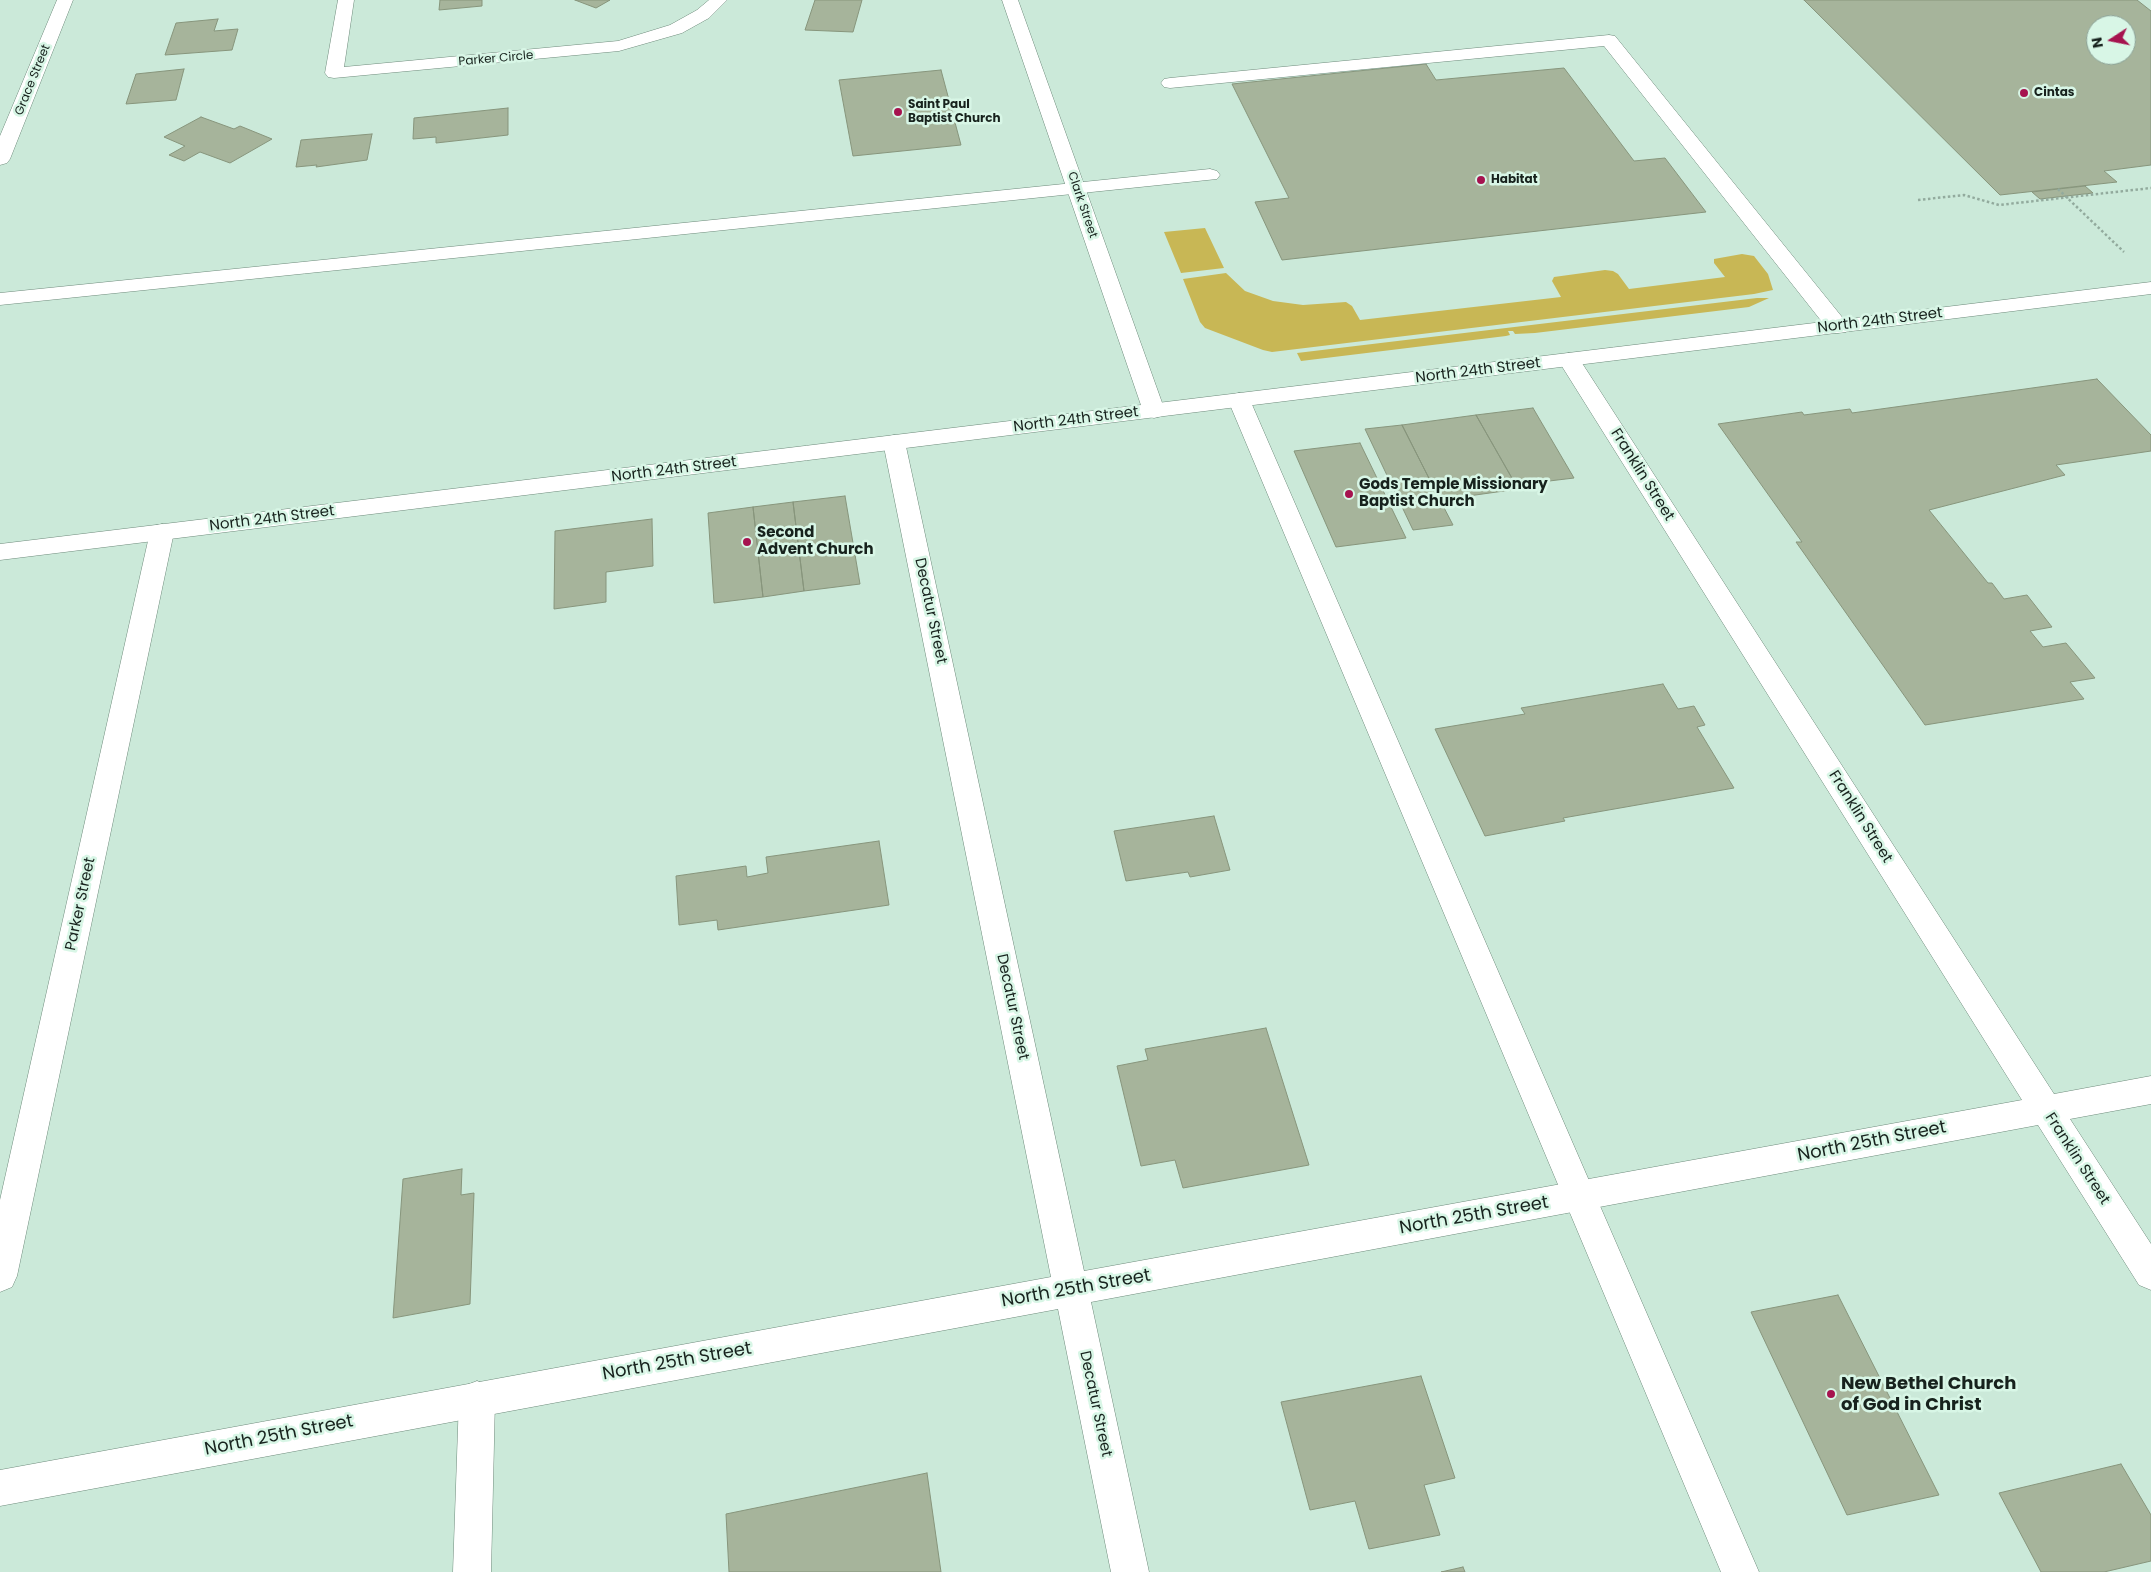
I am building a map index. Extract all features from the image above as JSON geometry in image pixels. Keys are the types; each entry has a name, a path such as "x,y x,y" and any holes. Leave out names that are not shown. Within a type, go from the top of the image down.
{"street":[{"name":"Grace Street","path":"0,159 65,0"},
{"name":"Parker Circle","path":"346,0 334,73 619,46 676,29 703,14 719,0"},
{"name":"Clark Street","path":"1010,0 1154,411"},
{"path":"1170,83 1609,40 1838,326"},
{"path":"0,299 1210,175"},
{"name":"North 24th Street","path":"0,552 2151,288"},
{"name":"Franklin Street","path":"1569,360 2151,1274"},
{"path":"1239,400 1740,1572"},
{"name":"Decatur Street","path":"894,442 1130,1572"},
{"name":"Parker Street","path":"0,1276 162,532"},
{"name":"North 25th Street","path":"0,1488 2151,1090"},
{"path":"472,1572 477,1399"}],"path":[{"path":"1918,200 1964,195 1999,205 2151,188"},
{"path":"2058,189 2124,252"}],"shaded area":[{"path":"1205,228 1224,268 1181,273 1164,232"},
{"path":"1742,254 1754,256 1768,274 1773,290 1754,294 1272,352 1205,328 1200,322 1183,279 1226,273 1245,291 1273,301 1303,305 1346,302 1352,306 1360,320 1561,297 1552,281 1554,277 1605,270 1618,274 1629,289 1725,277 1714,263 1714,259"},
{"path":"1769,298 1749,307 1535,333 1515,334 1513,331 1508,331 1510,335 1506,336 1301,361 1297,353"}],"building":[{"path":"440,0 482,0 482,6 439,10"},
{"path":"575,0 610,0 596,8"},
{"path":"815,0 862,0 853,32 805,30"},
{"name":"Cintas","path":"1804,0 2137,0 2151,11 2151,165 2104,171 2117,182 2000,195"},
{"path":"218,19 214,31 238,29 232,50 165,55 176,23"},
{"name":"Habitat","path":"1426,64 1436,80 1564,68 1634,161 1665,158 1706,212 1282,260 1255,202 1289,198 1232,84"},
{"path":"184,69 176,100 126,104 136,74"},
{"name":"Saint Paul Baptist Church","path":"941,70 961,145 853,156 839,80"},
{"path":"508,108 508,135 436,143 436,137 413,139 414,118"},
{"path":"201,117 234,129 240,126 272,139 230,163 200,152 184,161 169,155 185,146 164,137"},
{"path":"372,134 367,160 316,167 317,165 296,167 301,140"},
{"path":"2085,186 2093,193 2040,199 2032,192"},
{"path":"2097,379 2151,435 2151,451 2056,465 2065,475 1929,510 1988,583 1992,583 2004,599 2027,595 2052,627 2030,631 2043,647 2066,643 2095,678 2070,682 2084,699 1925,725 1796,542 1802,542 1718,424 1802,412 1804,415 1850,409 1852,413"},
{"path":"1533,408 1574,478 1516,485 1476,415"},
{"path":"1476,415 1518,489 1440,500 1402,425"},
{"path":"1402,425 1453,525 1413,530 1365,429"},
{"name":"Gods Temple Missionary Baptist Church","path":"1360,443 1406,538 1336,547 1294,451"},
{"path":"845,496 860,584 804,591 793,502"},
{"path":"793,502 804,591 763,597 753,507"},
{"path":"753,507 763,597 714,603 708,513"},
{"path":"652,519 653,566 606,572 606,602 554,609 555,531"},
{"path":"1663,684 1678,709 1694,706 1705,725 1697,727 1734,788 1563,818 1565,821 1485,836 1435,729 1525,714 1521,708"},
{"path":"1214,816 1230,870 1190,877 1188,872 1126,881 1114,831"},
{"path":"879,841 889,905 718,930 717,920 679,925 676,876 746,866 747,877 768,873 766,857"},
{"path":"1266,1028 1309,1165 1183,1188 1175,1160 1141,1166 1117,1066 1148,1060 1145,1049"},
{"path":"462,1169 461,1195 474,1193 470,1304 393,1318 403,1179"},
{"path":"1838,1295 1939,1495 1847,1515 1751,1312"},
{"path":"1421,1376 1455,1478 1424,1485 1440,1535 1369,1549 1355,1501 1310,1510 1281,1402"},
{"path":"2121,1464 2151,1515 2151,1561 2104,1572 2041,1572 1999,1493"},
{"path":"927,1473 941,1572 729,1572 726,1514"},
{"path":"1463,1567 1465,1572 1441,1572"}],"place":[{"name":"Cintas","path":"2024,93"},
{"name":"Saint Paul Baptist Church","path":"898,112"},
{"name":"Habitat","path":"1481,180"},
{"name":"Gods Temple Missionary Baptist Church","path":"1349,494"},
{"name":"Second Advent Church","path":"747,542"},
{"name":"New Bethel Church of God in Christ","path":"1831,1394"}]}
